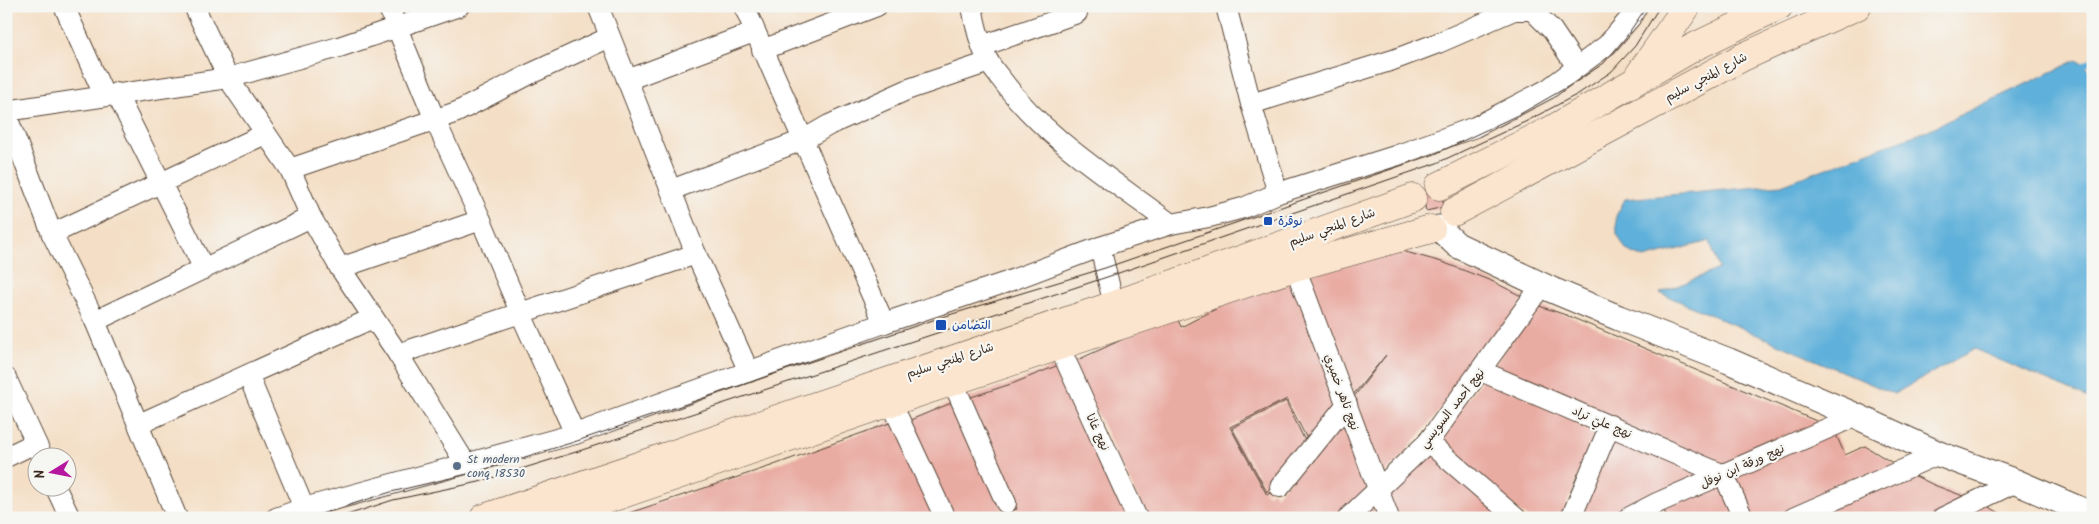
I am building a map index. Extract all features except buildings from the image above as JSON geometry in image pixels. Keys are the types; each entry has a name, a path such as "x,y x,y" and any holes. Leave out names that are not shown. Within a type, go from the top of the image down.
{"main road":[{"path":"1630,86 1655,54 1686,6"},
{"path":"1439,186 1450,193 1455,206 1444,222 1419,223 1414,218 1412,212 1413,198 1416,193 1426,186 1439,186 1552,130 1694,47 1738,12 1779,6"},
{"name":"شارع المنجي سليم","path":"553,518 1294,267 1444,222 1743,57 1857,6"},
{"path":"1738,12 1768,27 1804,29"},
{"path":"1738,12 1743,57"},
{"name":"شارع المنجي سليم","path":"484,518 1114,304 1413,198"}],"street":[{"path":"64,6 110,94 161,183 204,269"},
{"path":"194,6 228,78 290,169 311,217 340,268 398,354 466,464"},
{"path":"388,6 435,120 575,434"},
{"path":"177,518 95,322 52,234 6,112 110,94 228,78 339,48 459,6"},
{"path":"598,6 696,254 749,372"},
{"path":"744,6 884,324"},
{"path":"627,80 877,6"},
{"path":"972,6 977,34 986,54 1015,98 1045,127 1171,224"},
{"path":"1226,6 1251,104 1278,193"},
{"path":"276,518 304,508 575,434 1004,283 1100,247 1171,224 1243,208 1278,193 1395,156 1476,127 1548,89 1608,45 1638,6"},
{"path":"1251,104 1393,60 1514,10 1532,10 1543,19 1577,67"},
{"path":"671,190 802,140 837,121 1077,13"},
{"path":"290,169 457,112 530,74 610,37"},
{"path":"52,234 265,134"},
{"path":"95,322 311,217"},
{"path":"340,268 481,220"},
{"path":"1444,222 1457,245 1484,256 1503,268 1619,318 1729,361 1939,454 2016,482 2093,515"},
{"path":"1100,247 1114,304"},
{"path":"398,354 696,254"},
{"name":"نهج تاهر خميري","path":"1294,267 1347,404 1377,492 1388,518"},
{"name":"نهج أحمد السويسي","path":"1348,518 1428,442 1542,285"},
{"path":"139,424 373,318"},
{"name":"نهج غانا","path":"1059,346 1137,518"},
{"name":"نهج عليّ تراد","path":"1481,371 1724,475"},
{"path":"248,375 304,508"},
{"path":"7,382 37,446"},
{"path":"953,382 1006,503"},
{"path":"891,402 945,518"},
{"path":"1280,487 1347,404"},
{"name":"نهج ورقة ابن نوفل","path":"1628,518 1661,510 1724,475 1856,416"},
{"path":"1571,518 1610,425"},
{"path":"1428,442 1516,518"},
{"path":"6,457 28,452"},
{"path":"1793,518 1939,454"},
{"path":"1724,475 1743,518"},
{"path":"1942,518 2016,482"},
{"path":"60,496 70,518"}],"water":[{"path":"2077,60 2089,69 2093,80 2093,400 1974,349 1894,394 1660,293 1719,269 1710,241 1644,258 1626,250 1617,234 1616,216 1625,199 1781,185 1928,130"}],"waterway":[{"path":"2084,65 2093,60"}],"tram line":[{"path":"308,518 391,492 476,472 574,442 939,318 1105,268 1435,154 1522,113 1576,82 1604,63 1626,37 1647,6"},
{"path":"338,518 393,500 479,482 576,452 1107,277 1437,163 1525,122 1578,94 1611,72 1635,46 1660,6"}],"place":[{"name":"نوقرة","path":"1268,221"},
{"name":"التضامن","path":"941,325"},
{"name":"St modern conq 18530","path":"457,466"}]}
